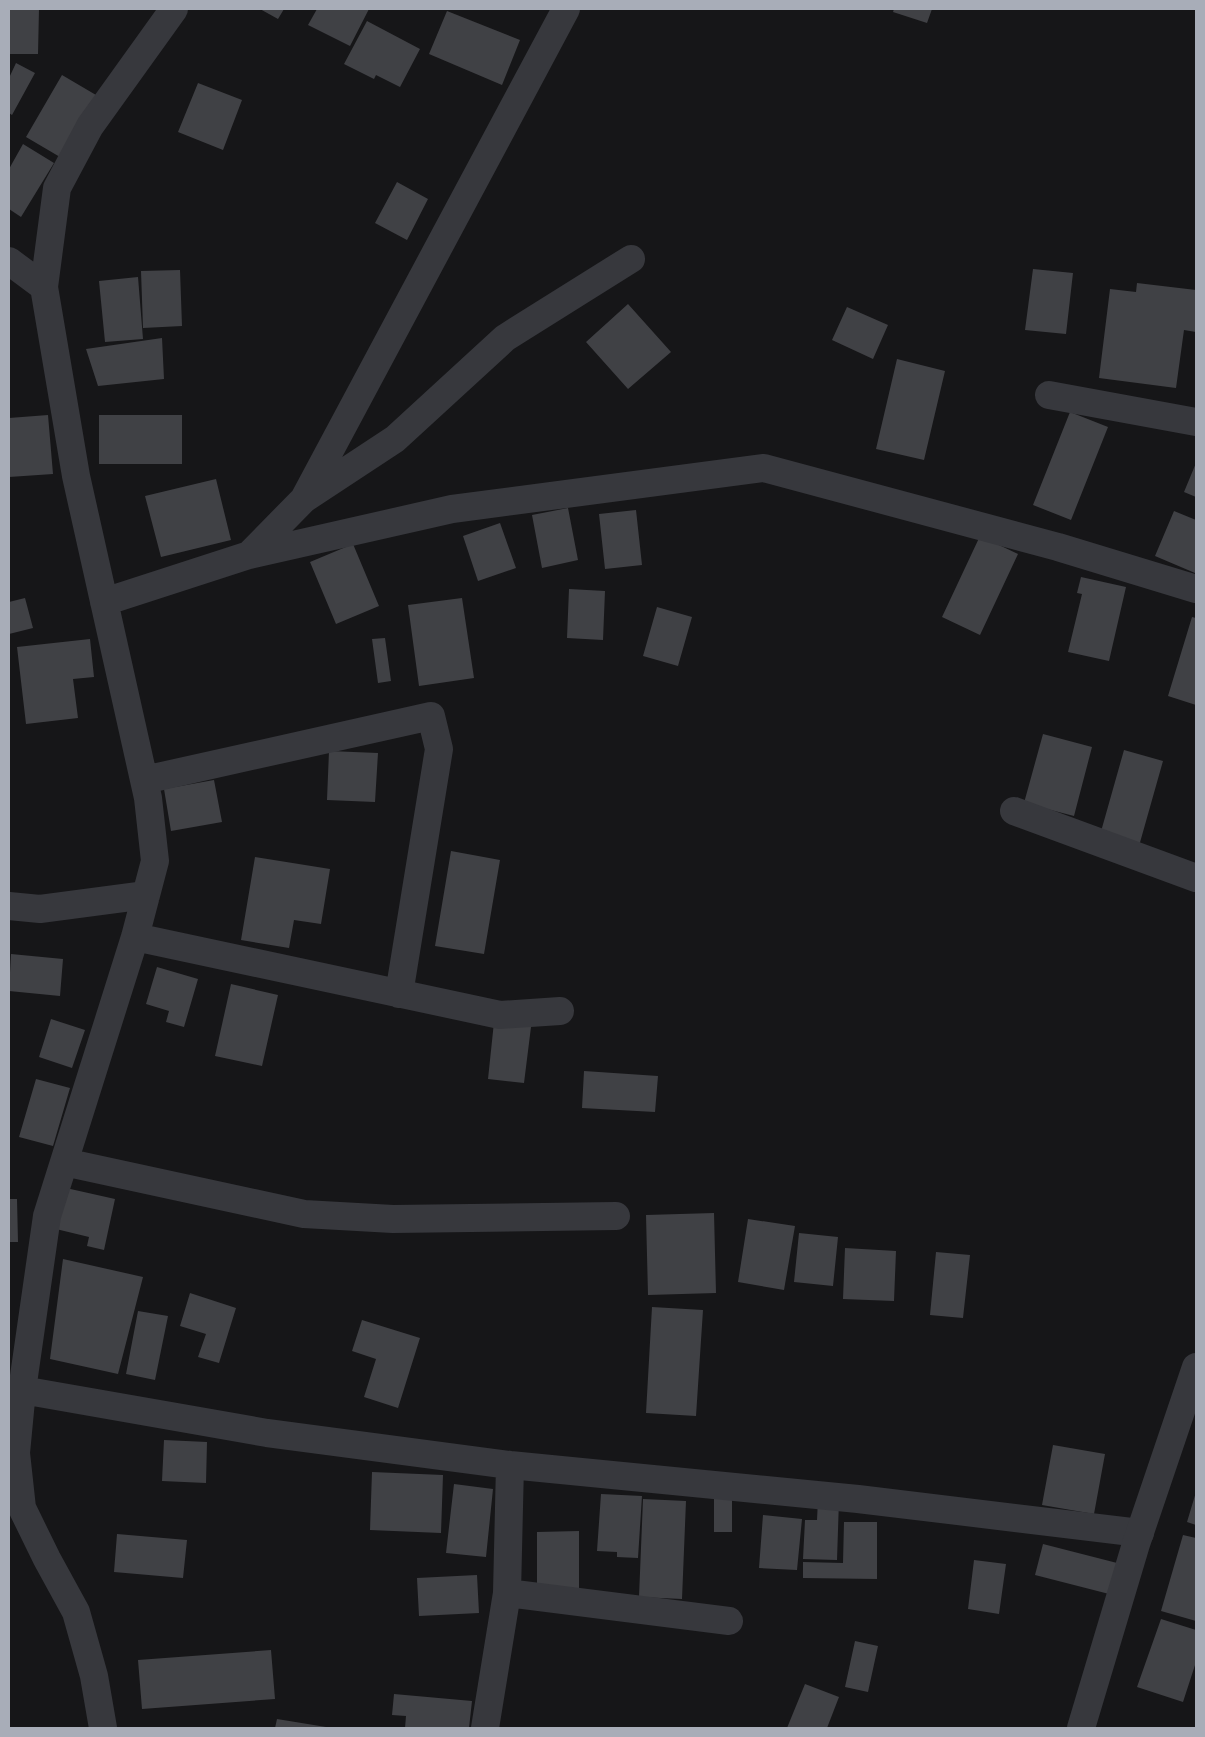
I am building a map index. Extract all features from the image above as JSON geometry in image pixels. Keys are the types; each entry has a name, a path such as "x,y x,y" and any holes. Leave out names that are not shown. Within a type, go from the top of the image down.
{"street":[{"path":"103,1728 94,1676 76,1612 22,1508 16,1453 22,1390 47,1216 135,937 155,861 144,780 76,476 44,287 57,188 90,126 174,9"},
{"path":"304,498 566,9"},
{"path":"248,555 304,498 395,439 505,338 632,259"},
{"path":"9,261 44,287"},
{"path":"1049,394 1196,422"},
{"path":"104,602 248,555 452,509 764,468 1058,547 1196,589"},
{"path":"144,780 430,716 439,748 400,994"},
{"path":"1014,811 1196,878"},
{"path":"9,906 40,909 146,895"},
{"path":"135,937 500,1015 560,1011"},
{"path":"64,1162 304,1214 393,1219 616,1216"},
{"path":"1081,1728 1140,1532 1196,1367"},
{"path":"22,1390 267,1433 510,1465 858,1500 1140,1532"},
{"path":"485,1728 506,1593 510,1465"},
{"path":"506,1593 729,1620"}],"building":[{"path":"9,9 39,9 38,54 9,54"},
{"path":"260,9 284,9 278,19"},
{"path":"317,9 369,9 350,46 308,25"},
{"path":"894,9 932,9 927,23 893,12"},
{"path":"447,11 520,40 502,85 429,54"},
{"path":"367,21 420,49 400,87 376,75 374,79 344,64"},
{"path":"16,63 35,73 12,115 9,113 9,78"},
{"path":"62,75 96,95 60,157 26,137"},
{"path":"198,83 242,100 223,150 178,132"},
{"path":"23,144 54,163 21,217 9,209 9,169"},
{"path":"397,182 428,199 407,240 375,223"},
{"path":"1033,269 1073,273 1066,334 1025,330"},
{"path":"180,270 182,326 143,328 141,271"},
{"path":"138,277 143,339 105,342 99,281"},
{"path":"1137,283 1196,290 1196,332 1184,330 1176,388 1099,378 1110,289 1136,292"},
{"path":"628,304 671,352 628,389 586,342"},
{"path":"847,307 888,325 873,359 832,340"},
{"path":"162,338 164,379 98,386 86,349"},
{"path":"897,359 945,371 924,460 876,449"},
{"path":"1070,412 1108,427 1071,520 1033,505"},
{"path":"48,415 53,474 9,477 9,418"},
{"path":"99,415 182,415 182,464 99,464"},
{"path":"1196,463 1196,497 1184,492"},
{"path":"216,479 231,540 161,557 145,496"},
{"path":"568,508 578,560 542,568 532,515"},
{"path":"636,510 642,565 605,569 599,514"},
{"path":"1174,511 1196,520 1195,573 1155,556"},
{"path":"500,523 516,568 478,581 463,536"},
{"path":"980,536 1018,554 980,635 942,617"},
{"path":"353,544 379,606 336,624 310,562"},
{"path":"1081,577 1126,587 1109,661 1068,652 1082,594 1077,593"},
{"path":"569,589 605,591 603,640 567,638"},
{"path":"25,598 33,628 9,634 9,602"},
{"path":"462,598 474,678 419,686 408,605"},
{"path":"657,607 692,617 678,666 643,656"},
{"path":"1192,617 1196,618 1196,705 1168,696"},
{"path":"385,638 391,681 378,683 372,639"},
{"path":"90,639 94,677 73,679 78,718 26,724 17,647"},
{"path":"1043,734 1092,747 1074,816 1024,803"},
{"path":"1124,750 1163,761 1139,846 1100,835"},
{"path":"329,751 378,753 375,802 327,800"},
{"path":"214,780 222,822 171,831 164,789"},
{"path":"451,851 500,860 484,954 435,946"},
{"path":"255,857 330,869 321,924 294,920 289,948 241,940"},
{"path":"11,954 63,959 60,996 9,991"},
{"path":"157,967 198,979 184,1027 166,1022 169,1011 146,1004"},
{"path":"231,984 278,995 262,1066 215,1056"},
{"path":"51,1019 85,1030 72,1068 39,1057"},
{"path":"494,1022 531,1027 524,1083 488,1079"},
{"path":"584,1071 658,1076 655,1112 582,1108"},
{"path":"36,1079 70,1088 53,1146 19,1137"},
{"path":"66,1188 115,1199 104,1250 87,1246 89,1237 56,1229"},
{"path":"9,1199 17,1199 18,1242 9,1242"},
{"path":"714,1213 716,1293 648,1295 646,1215"},
{"path":"748,1219 795,1226 784,1290 738,1282"},
{"path":"799,1233 838,1237 833,1286 794,1282"},
{"path":"845,1248 896,1251 894,1301 843,1299"},
{"path":"936,1252 970,1255 963,1318 930,1315"},
{"path":"63,1259 143,1277 118,1374 50,1359"},
{"path":"190,1293 236,1308 219,1363 198,1357 206,1334 180,1326"},
{"path":"652,1307 703,1310 696,1416 646,1413"},
{"path":"138,1311 168,1316 155,1380 126,1374"},
{"path":"362,1320 420,1338 398,1408 364,1397 376,1359 352,1351"},
{"path":"164,1440 207,1442 206,1483 162,1481"},
{"path":"1053,1445 1105,1454 1094,1514 1042,1505"},
{"path":"372,1472 443,1475 441,1533 370,1530"},
{"path":"454,1484 493,1489 486,1557 446,1553"},
{"path":"714,1488 732,1488 732,1532 714,1532"},
{"path":"1196,1492 1196,1525 1187,1522"},
{"path":"601,1494 642,1496 638,1558 617,1557 617,1552 597,1551"},
{"path":"643,1499 686,1501 682,1599 639,1597"},
{"path":"818,1499 839,1500 837,1560 803,1559 805,1520 817,1520"},
{"path":"763,1515 802,1519 797,1570 759,1568"},
{"path":"844,1522 877,1522 877,1579 803,1578 803,1562 843,1563"},
{"path":"579,1531 579,1590 537,1590 537,1532"},
{"path":"117,1534 187,1540 183,1578 114,1572"},
{"path":"1183,1535 1196,1538 1196,1621 1161,1611"},
{"path":"1043,1544 1121,1564 1113,1595 1035,1575"},
{"path":"974,1560 1006,1564 999,1614 968,1609"},
{"path":"477,1575 479,1613 419,1616 417,1578"},
{"path":"1161,1619 1196,1630 1196,1662 1183,1702 1137,1687"},
{"path":"855,1641 878,1646 868,1692 845,1687"},
{"path":"271,1650 275,1699 142,1709 138,1660"},
{"path":"805,1684 839,1697 827,1728 787,1728"},
{"path":"394,1694 472,1701 469,1728 405,1728 406,1716 392,1715"},
{"path":"277,1719 326,1727 326,1728 275,1728"}]}
